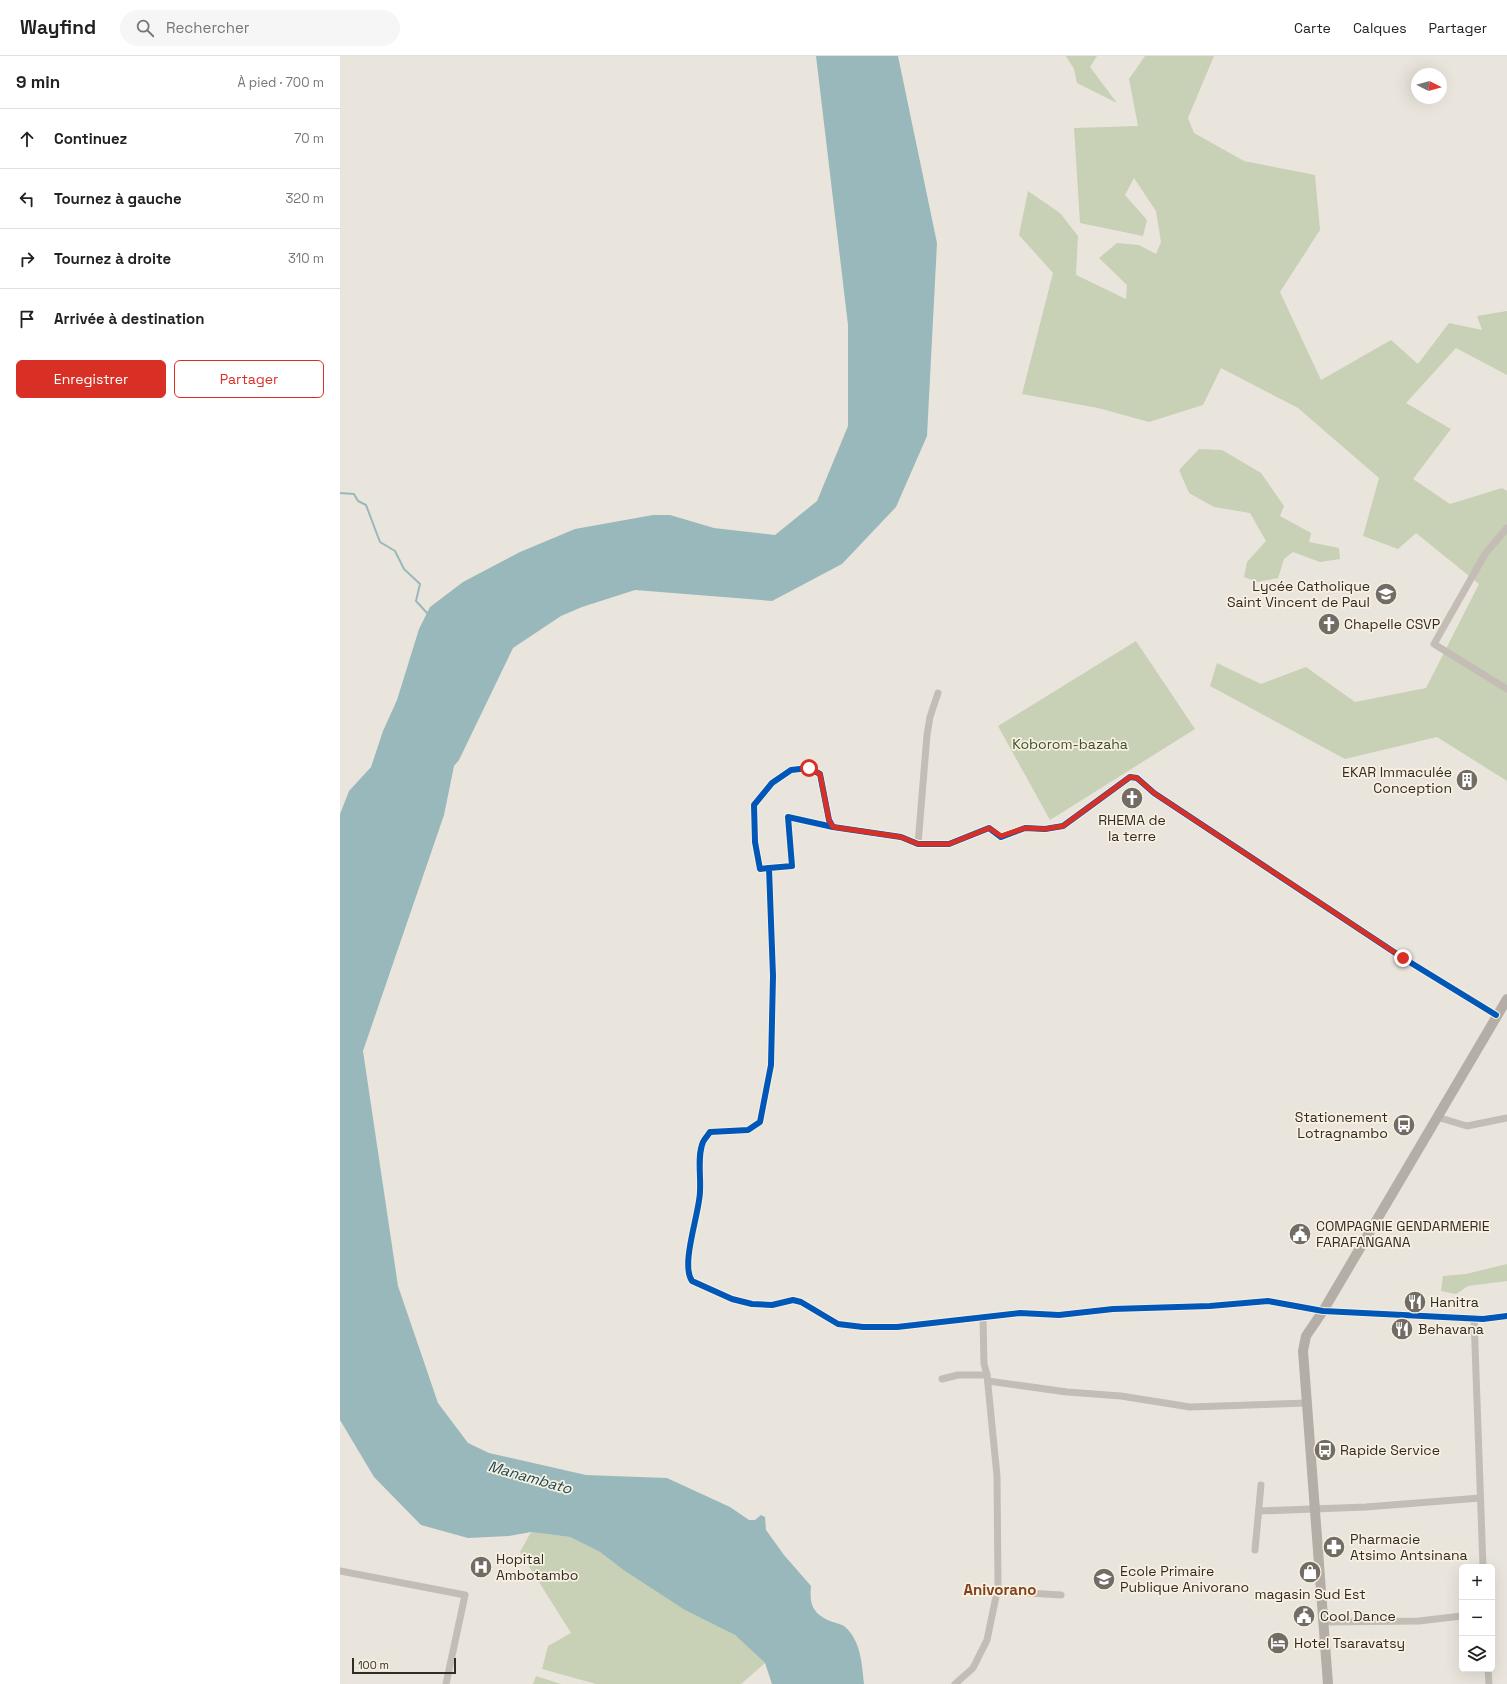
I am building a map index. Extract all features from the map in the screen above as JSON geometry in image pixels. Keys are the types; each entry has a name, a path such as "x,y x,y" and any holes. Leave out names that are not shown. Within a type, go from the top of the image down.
{"main road":[{"path":"1328,1684 1316,1508 1303,1351 1306,1336 1323,1311 1496,1015 1507,999"}],"street":[{"path":"1507,528 1485,554 1434,644 1507,689"},
{"path":"918,844 927,735 930,717 938,693"},
{"path":"833,827 829,820 820,774 809,768 791,770 772,783 754,805 755,842 760,869 792,866 788,816 833,827 901,837 918,844 949,844 989,828 1001,836 1025,828 1045,829 1063,826 1112,788 1130,777 1137,778 1154,793 1397,954 1496,1015"},
{"path":"769,868 773,976 771,1065 760,1122 748,1130 710,1132 703,1142 700,1156 700,1193 689,1255 688,1276 692,1281 739,1301 752,1304 772,1305 793,1300 801,1302 838,1324 863,1327 898,1327 1020,1313 1060,1315 1113,1309 1210,1306 1268,1301 1323,1311 1474,1318 1507,1316"},
{"path":"1437,1117 1467,1126 1507,1118"},
{"path":"955,1684 972,1668 987,1640 997,1591 997,1476 988,1378 984,1364 983,1318"},
{"path":"1474,1318 1483,1564"},
{"path":"942,1379 958,1375 988,1378 1067,1392 1121,1396 1190,1407 1307,1403"},
{"path":"1255,1550 1260,1511 1261,1485"},
{"path":"1260,1511 1316,1508 1366,1508 1480,1498"},
{"path":"340,1571 465,1595 446,1684"},
{"path":"997,1591 1061,1595"},
{"path":"1323,1622 1419,1622 1459,1616"},
{"path":"1488,1672 1489,1684"}],"green space":[{"path":"1066,56 1097,56 1090,67 1117,103 1077,83 1074,69"},
{"path":"1145,56 1214,56 1188,118 1194,133 1244,161 1315,175 1320,230 1280,292 1321,380 1391,340 1418,364 1449,323 1482,330 1477,316 1507,311 1507,375 1456,348 1406,403 1451,429 1413,479 1450,504 1502,488 1507,491 1507,781 1437,737 1345,759 1210,686 1217,663 1261,684 1306,667 1355,702 1426,688 1479,584 1416,533 1398,549 1363,536 1379,478 1298,408 1221,368 1203,405 1149,422 1098,408 1022,394 1053,273 1019,235 1028,191 1060,213 1078,236 1076,275 1126,299 1127,285 1099,258 1117,243 1139,245 1156,254 1161,242 1156,211 1134,178 1125,195 1147,220 1143,236 1080,223 1074,128 1138,126 1129,79"},
{"path":"1199,449 1222,450 1261,473 1284,506 1280,516 1311,533 1309,542 1339,548 1340,559 1320,562 1293,552 1284,559 1278,578 1257,582 1244,577 1247,562 1266,541 1250,513 1214,507 1189,493 1179,470"},
{"name":"Koborom-bazaha","path":"1136,641 1195,729 1050,820 998,726"},
{"path":"1507,1264 1507,1281 1468,1286 1456,1294 1441,1291 1443,1276 1466,1274"},
{"path":"531,1532 570,1537 600,1552 622,1569 651,1587 735,1635 765,1663 741,1684 596,1684 542,1669 548,1646 571,1633 520,1552"},
{"path":"536,1676 561,1684 533,1684"}],"water":[{"name":"Manambato","path":"816,56 898,56 937,243 927,436 896,507 842,564 772,601 635,590 582,607 561,616 513,648 459,760 454,766 444,815 363,1051 398,1286 438,1403 468,1443 489,1453 586,1475 667,1478 730,1507 749,1520 755,1520 761,1515 765,1517 766,1530 784,1555 811,1586 811,1599 814,1609 821,1616 844,1626 854,1638 860,1653 864,1684 772,1684 765,1663 735,1635 685,1610 622,1569 600,1552 570,1537 531,1532 509,1536 468,1538 421,1525 374,1477 340,1420 340,814 349,791 371,767 383,731 397,700 419,629 430,607 463,582 520,552 575,529 653,515 670,515 714,528 775,535 817,501 848,426 848,325"}],"waterway":[{"path":"340,493 354,494 358,501 366,505 380,542 395,551 404,569 420,584 416,601 428,614"}],"cycle path":[{"path":"769,868 760,869 755,842 754,805 772,783 791,770 809,768 820,774 829,820 833,827 901,837 918,844 949,844 989,828 1001,837 1025,828 1045,829 1063,826 1130,777 1137,778 1154,793 1403,958 1496,1015"},
{"path":"833,827 788,817 792,866 769,868 773,976 771,1065 760,1122 748,1130 710,1132 703,1142 700,1153 699,1200 688,1263 692,1281 732,1299 752,1304 772,1305 793,1300 801,1302 838,1324 863,1327 897,1327 1020,1313 1059,1315 1113,1309 1210,1306 1268,1301 1323,1311 1483,1319 1507,1316"}],"place":[{"name":"Lycée Catholique Saint Vincent de Paul","path":"1386,594"},
{"name":"Chapelle CSVP","path":"1329,624"},
{"name":"EKAR Immaculée Conception","path":"1467,780"},
{"name":"RHEMA de la terre","path":"1132,798"},
{"name":"Stationement Lotragnambo","path":"1404,1125"},
{"name":"COMPAGNIE GENDARMERIE FARAFANGANA","path":"1300,1234"},
{"name":"Hanitra","path":"1415,1302"},
{"name":"Behavana","path":"1402,1329"},
{"name":"Rapide Service","path":"1325,1450"},
{"name":"Pharmacie Atsimo Antsinana","path":"1334,1547"},
{"name":"Hopital Ambotambo","path":"481,1567"},
{"name":"magasin Sud Est","path":"1310,1572"},
{"name":"Ecole Primaire Publique Anivorano","path":"1104,1579"},
{"name":"Cool Dance","path":"1304,1616"},
{"name":"Hotel Tsaravatsy","path":"1278,1643"}],"district":[{"name":"Anivorano","path":"1000,1589"}],"route":[{"path":"809,768 820,774 829,820 833,827 901,837 918,844 949,844 989,828 1001,836 1025,828 1045,829 1063,826 1112,788 1130,777 1137,778 1154,793 1403,958"}]}
